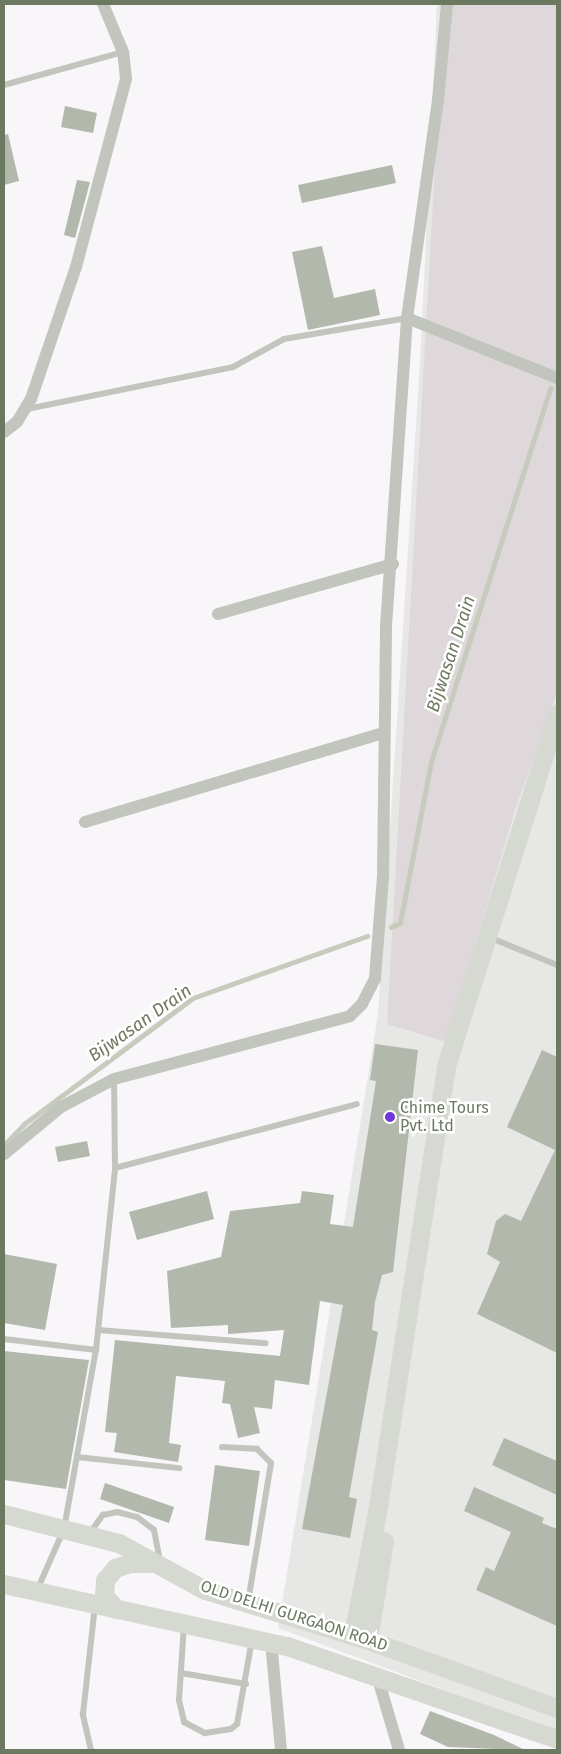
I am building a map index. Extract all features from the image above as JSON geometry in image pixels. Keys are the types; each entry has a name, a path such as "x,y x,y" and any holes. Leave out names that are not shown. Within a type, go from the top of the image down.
{"street":[{"path":"4,432 27,409 78,258 126,79 123,52 103,4"},
{"path":"4,1154 61,1107 114,1079 322,1026 350,1016 362,1004 375,978 381,902 384,733 407,318 438,100 447,4"},
{"path":"407,318 557,378"},
{"path":"218,614 393,564"},
{"path":"361,1637 377,1513 447,1063 557,714"},
{"path":"85,822 384,733"},
{"path":"361,1637 456,1076 496,940 557,754"},
{"name":"OLD DELHI GURGAON ROAD","path":"4,1514 119,1543 205,1590 361,1637 557,1708"},
{"path":"116,1609 104,1594 105,1580 115,1568 130,1563 158,1564"},
{"name":"OLD DELHI GURGAON ROAD","path":"4,1584 271,1642 557,1739"},
{"path":"271,1642 281,1750"},
{"path":"378,1679 399,1750"}],"lane":[{"path":"4,85 123,52"},
{"path":"27,409 233,367 284,339 407,318"},
{"path":"496,940 557,965"},
{"path":"37,1592 64,1529 96,1350 115,1168 114,1079"},
{"path":"115,1168 358,1104"},
{"path":"98,1330 265,1343"},
{"path":"4,1339 96,1350"},
{"path":"222,1447 257,1449 271,1463 248,1603"},
{"path":"77,1457 179,1468"},
{"path":"88,1535 103,1515 117,1512 137,1517 154,1530 158,1564"},
{"path":"91,1750 83,1714 95,1605"},
{"path":"184,1624 181,1673 184,1722 205,1733 231,1729 237,1724 246,1684 252,1638"},
{"path":"181,1673 246,1684"}],"shaded area":[{"path":"437,4 557,4 557,1732 278,1628 378,1015 420,363"},
{"path":"444,4 557,4 557,693 516,807 446,1042 387,1024"}],"building":[{"path":"65,106 97,113 93,133 61,127"},
{"path":"8,134 19,181 4,185 4,135"},
{"path":"392,165 396,183 302,203 298,185"},
{"path":"77,180 90,182 75,238 64,235"},
{"path":"322,246 334,298 375,289 380,315 308,330 292,252"},
{"path":"375,1044 418,1050 393,1272 382,1275 375,1302 372,1330 378,1332 349,1497 357,1499 350,1538 302,1529 343,1305 320,1301 309,1385 275,1380 272,1409 254,1407 260,1433 238,1438 230,1404 222,1403 225,1381 176,1376 169,1443 181,1445 178,1462 114,1452 117,1433 105,1432 115,1340 280,1356 284,1330 228,1334 228,1325 171,1328 167,1271 221,1257 230,1211 300,1203 302,1191 334,1195 330,1224 353,1227 376,1081 370,1080"},
{"path":"542,1050 557,1057 557,1353 477,1314 500,1262 487,1254 496,1221 505,1214 521,1221 555,1150 507,1127"},
{"path":"87,1141 90,1156 58,1162 55,1147"},
{"path":"207,1191 214,1219 137,1240 129,1212"},
{"path":"4,1254 57,1264 45,1330 4,1323"},
{"path":"4,1351 89,1360 66,1489 4,1480"},
{"path":"504,1438 557,1461 557,1495 492,1465"},
{"path":"215,1465 260,1471 249,1546 205,1540"},
{"path":"105,1483 174,1507 169,1523 100,1499"},
{"path":"474,1487 544,1518 542,1523 557,1529 557,1626 476,1590 486,1567 494,1571 511,1532 464,1511"},
{"path":"430,1711 494,1735 525,1750 448,1747 420,1734"}],"waterway":[{"name":"Bijwasan Drain","path":"391,927 400,923 431,762 550,388"},
{"name":"Bijwasan Drain","path":"4,1145 24,1124 193,998 367,936"}],"place":[{"name":"Chime Tours Pvt. Ltd","path":"390,1117"}]}
